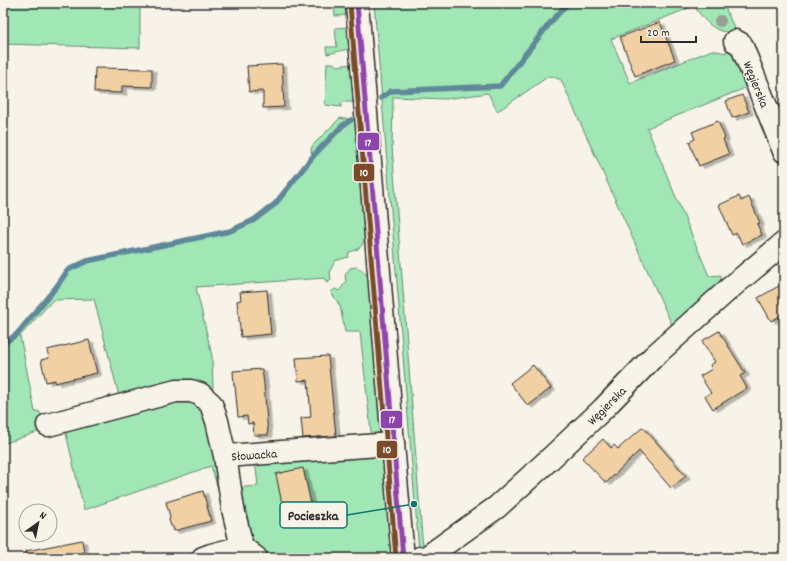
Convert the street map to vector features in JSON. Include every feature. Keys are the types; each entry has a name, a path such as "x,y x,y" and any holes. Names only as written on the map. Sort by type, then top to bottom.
{"street":[{"path":"357,3 403,558"},
{"name":"Węgierska","path":"736,42 741,44 784,151"},
{"name":"Węgierska","path":"420,558 427,557 497,507 603,409 653,357 729,289 784,243"},
{"path":"48,425 176,391 191,391 200,394 211,404 218,421 225,456"},
{"name":"Słowacka","path":"249,553 233,509 225,456 393,444"},
{"path":"203,558 211,555 249,553"}],"green space":[{"path":"3,3 140,3 140,48 3,44"},
{"path":"334,3 347,3 348,15 335,16"},
{"path":"374,3 723,3 736,32 722,31 711,26 694,6 611,39 630,83 712,50 726,53 730,42 750,86 647,128 709,276 721,275 721,282 672,325 561,80 549,76 497,111 488,93 445,99 393,97 392,147 424,551 419,551"},
{"path":"349,27 351,49 327,54 326,47 337,47 335,28"},
{"path":"327,63 333,63 337,66 352,64 355,102 343,102 341,103 341,107 325,105"},
{"path":"340,118 357,118 366,236 362,245 358,249 349,252 348,257 335,261 330,271 331,280 327,283 324,278 196,287 212,356 213,388 205,385 119,396 94,299 53,300 20,336 35,412 39,411 46,429 3,444 3,343 17,332 56,285 68,268 86,260 229,230 253,219 274,203 312,155 312,146"},
{"path":"356,267 361,269 367,275 369,280 384,440 372,441 360,332 345,332 340,306 331,292 335,289 339,291 346,282 345,275 350,268"},
{"path":"177,394 205,407 230,528 211,466 84,510 64,425"},
{"path":"383,452 393,558 263,558 244,531 233,488 258,486 255,460"}],"building":[{"path":"660,22 675,60 635,76 620,37"},
{"path":"282,64 284,107 263,108 263,91 249,92 247,66"},
{"path":"95,68 152,69 152,87 122,86 122,93 94,92"},
{"path":"742,95 749,112 732,118 726,101"},
{"path":"718,121 725,138 723,139 729,154 699,166 689,142 695,139 692,132"},
{"path":"739,196 741,201 749,197 760,223 757,224 762,235 742,244 737,233 732,235 719,205"},
{"path":"784,283 784,314 771,321 758,298"},
{"path":"267,290 271,334 241,337 237,301 241,300 240,292"},
{"path":"719,331 745,373 740,376 747,388 713,409 705,396 711,393 700,376 712,369 710,365 715,362 702,341"},
{"path":"89,340 97,373 55,383 55,380 46,382 41,360 49,358 47,350"},
{"path":"328,356 336,436 303,438 301,418 311,417 308,380 298,381 296,358"},
{"path":"533,365 551,388 528,406 510,383"},
{"path":"262,369 268,435 254,435 253,423 248,424 247,416 238,417 233,371"},
{"path":"643,427 686,476 671,488 639,451 606,483 582,458 603,439 611,448 614,445 618,449"},
{"path":"303,468 311,504 283,509 276,474"},
{"path":"203,491 211,521 174,531 169,520 170,517 166,502"},
{"path":"82,540 85,558 27,558 26,551"}],"waterway":[{"path":"381,98 391,91 500,86 550,23 568,3"},
{"path":"3,344 17,334 57,286 68,270 87,261 230,231 254,220 275,204 314,155 342,126 351,120"}],"transit line":[{"name":"17","path":"357,3 403,558"},
{"name":"10","path":"350,4 396,558"}],"place":[{"name":"Pocieszka","path":"414,504"}]}
